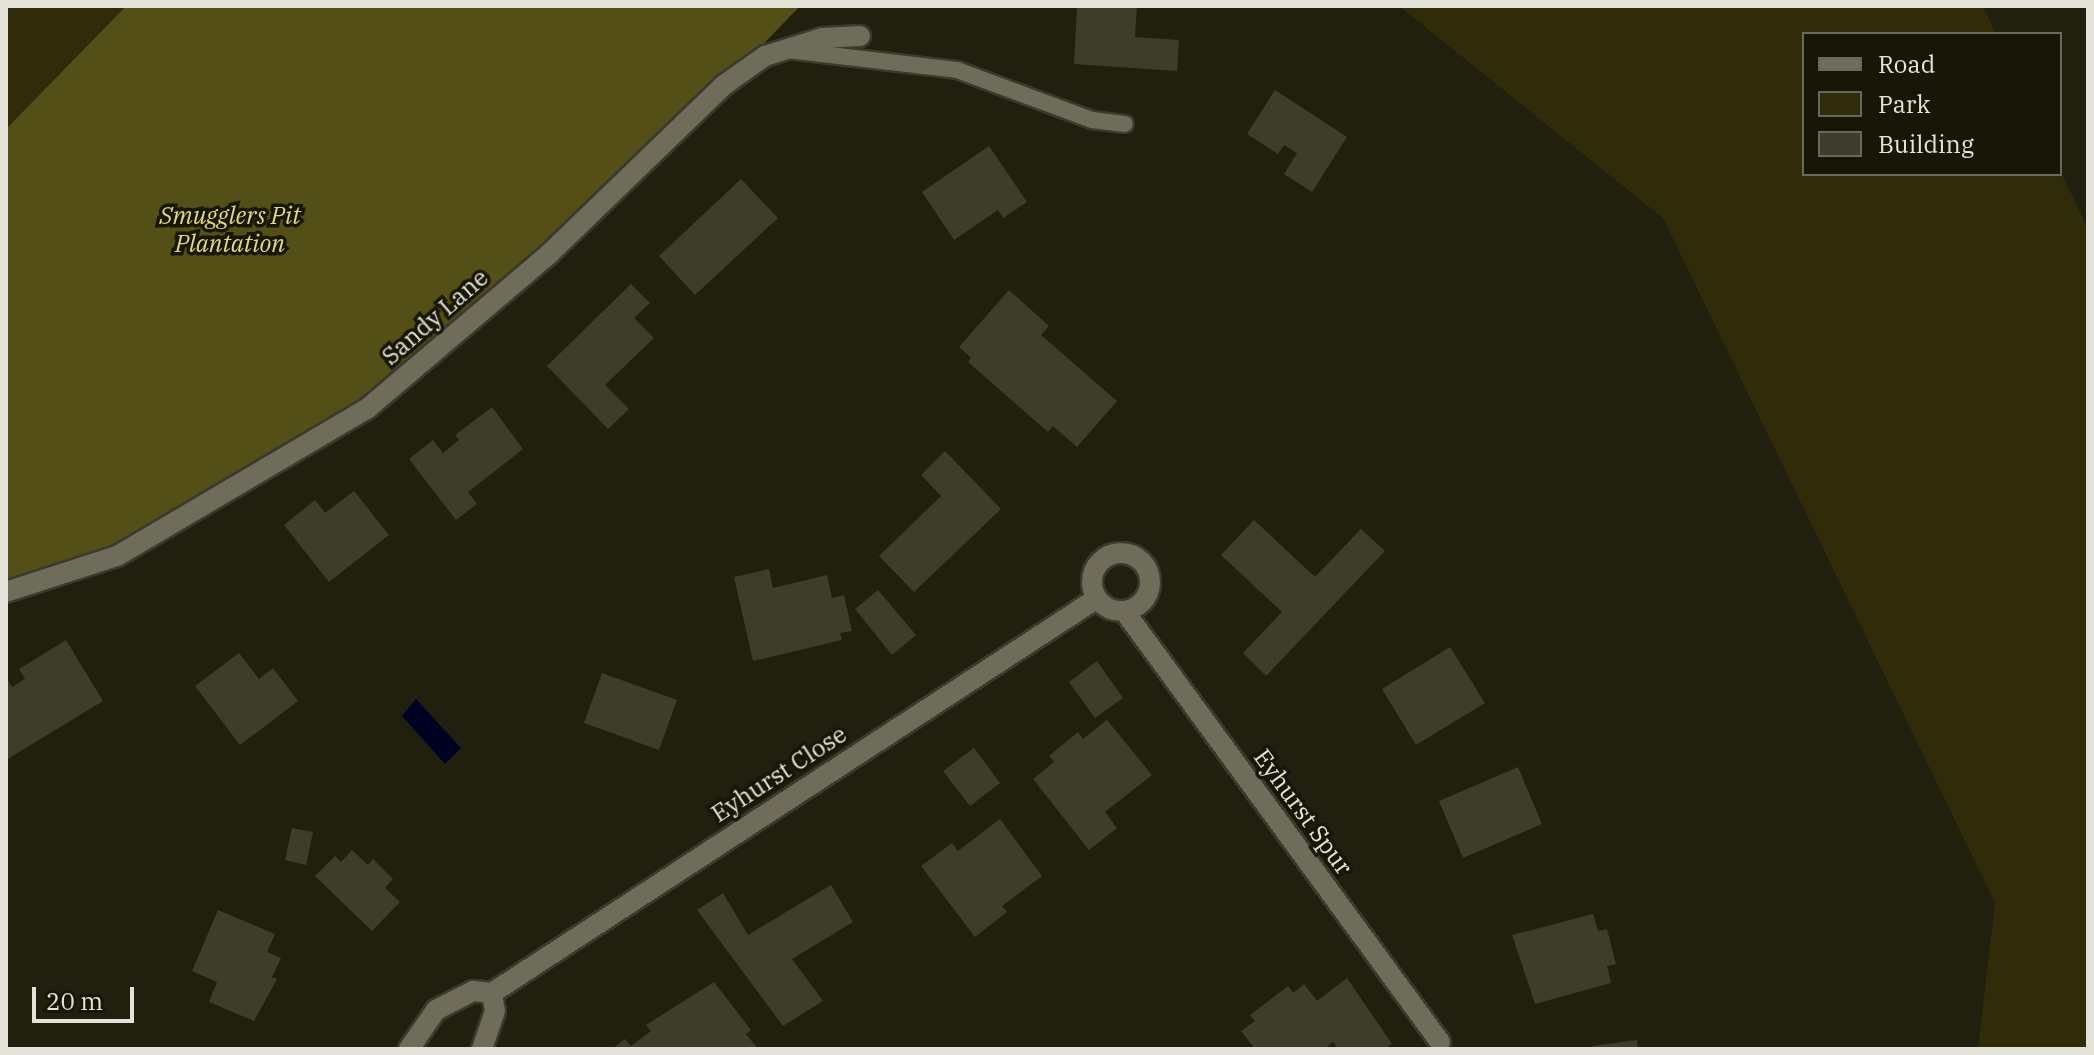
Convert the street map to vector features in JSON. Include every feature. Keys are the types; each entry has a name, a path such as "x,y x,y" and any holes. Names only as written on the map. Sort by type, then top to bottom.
{"street":[{"name":"Sandy Lane","path":"6,592 117,556 367,409 549,254 724,85 765,56 822,38 860,36"},
{"path":"1096,599 1091,576 1103,557 1124,551 1144,560 1152,581 1144,602 1125,612"},
{"name":"Eyhurst Spur","path":"1096,599 1108,609 1125,612 1442,1045"},
{"name":"Eyhurst Close","path":"409,1049 436,1010 453,998 473,991 492,993 1096,599"},
{"path":"482,1049 495,1011 492,993"}],"lane":[{"path":"785,50 957,70 1092,120 1125,124"}],"green space":[{"path":"6,6 126,6 6,129"},
{"name":"Smugglers Pit Plantation","path":"126,6 800,6 724,85 367,409 117,556 6,592 6,129"},
{"path":"1399,6 1983,6 1995,32 1802,32 1802,176 2062,174 2088,229 2088,1049 1978,1049 1995,903 1663,218"}],"water":[{"path":"416,699 461,748 445,764 402,716"}],"building":[{"path":"1077,6 1137,6 1135,37 1179,40 1177,71 1074,64"},
{"path":"1275,90 1347,137 1312,192 1284,174 1297,153 1284,145 1278,154 1247,134"},
{"path":"989,146 1027,202 1003,218 998,210 954,240 922,192"},
{"path":"741,179 778,218 695,295 659,256"},
{"path":"631,284 650,303 634,318 654,338 605,385 629,409 608,429 547,366"},
{"path":"1009,290 1049,326 1041,335 1117,401 1077,447 1053,426 1048,432 968,362 971,358 959,347"},
{"path":"492,407 523,449 468,492 477,504 456,520 409,459 433,440 443,453 459,440 455,435"},
{"path":"945,451 1001,509 914,592 879,556 941,496 921,475"},
{"path":"354,491 389,535 329,582 284,525 315,500 325,513"},
{"path":"1254,520 1315,577 1361,529 1385,551 1266,676 1243,653 1282,612 1221,555"},
{"path":"769,569 773,588 827,575 832,598 844,595 852,631 840,633 842,640 753,661 734,577"},
{"path":"878,590 916,635 892,655 855,609"},
{"path":"66,640 103,701 6,760 6,677 12,687 25,679 19,669"},
{"path":"1450,647 1485,703 1416,745 1382,689"},
{"path":"239,653 259,679 273,668 298,701 240,745 195,686"},
{"path":"1097,661 1123,698 1095,718 1069,682"},
{"path":"602,673 677,700 659,750 584,723"},
{"path":"1107,720 1152,775 1105,812 1117,828 1089,850 1033,779 1054,762 1049,756 1078,732 1083,739"},
{"path":"974,748 1000,783 970,806 943,771"},
{"path":"1518,767 1542,824 1463,858 1439,801"},
{"path":"1000,819 1042,876 1002,906 1007,912 975,937 921,866 952,843 958,851"},
{"path":"292,828 313,832 306,865 285,860"},
{"path":"352,850 368,865 373,859 393,879 385,888 400,902 372,931 315,876 335,856 341,862"},
{"path":"831,885 853,922 792,959 823,1001 783,1026 697,910 723,893 748,935"},
{"path":"218,910 275,934 267,952 281,958 272,977 277,979 254,1021 209,1002 217,982 192,971"},
{"path":"1593,914 1598,931 1607,929 1616,964 1607,966 1611,983 1535,1004 1512,935"},
{"path":"1347,978 1392,1044 1384,1049 1338,1049 1333,1042 1324,1049 1255,1049 1241,1031 1255,1021 1250,1015 1288,986 1293,993 1304,984 1317,1001"},
{"path":"714,982 751,1030 746,1034 758,1049 612,1049 625,1039 631,1046 651,1031 646,1025"},
{"path":"1637,1040 1638,1049 1592,1049 1592,1046"}]}
